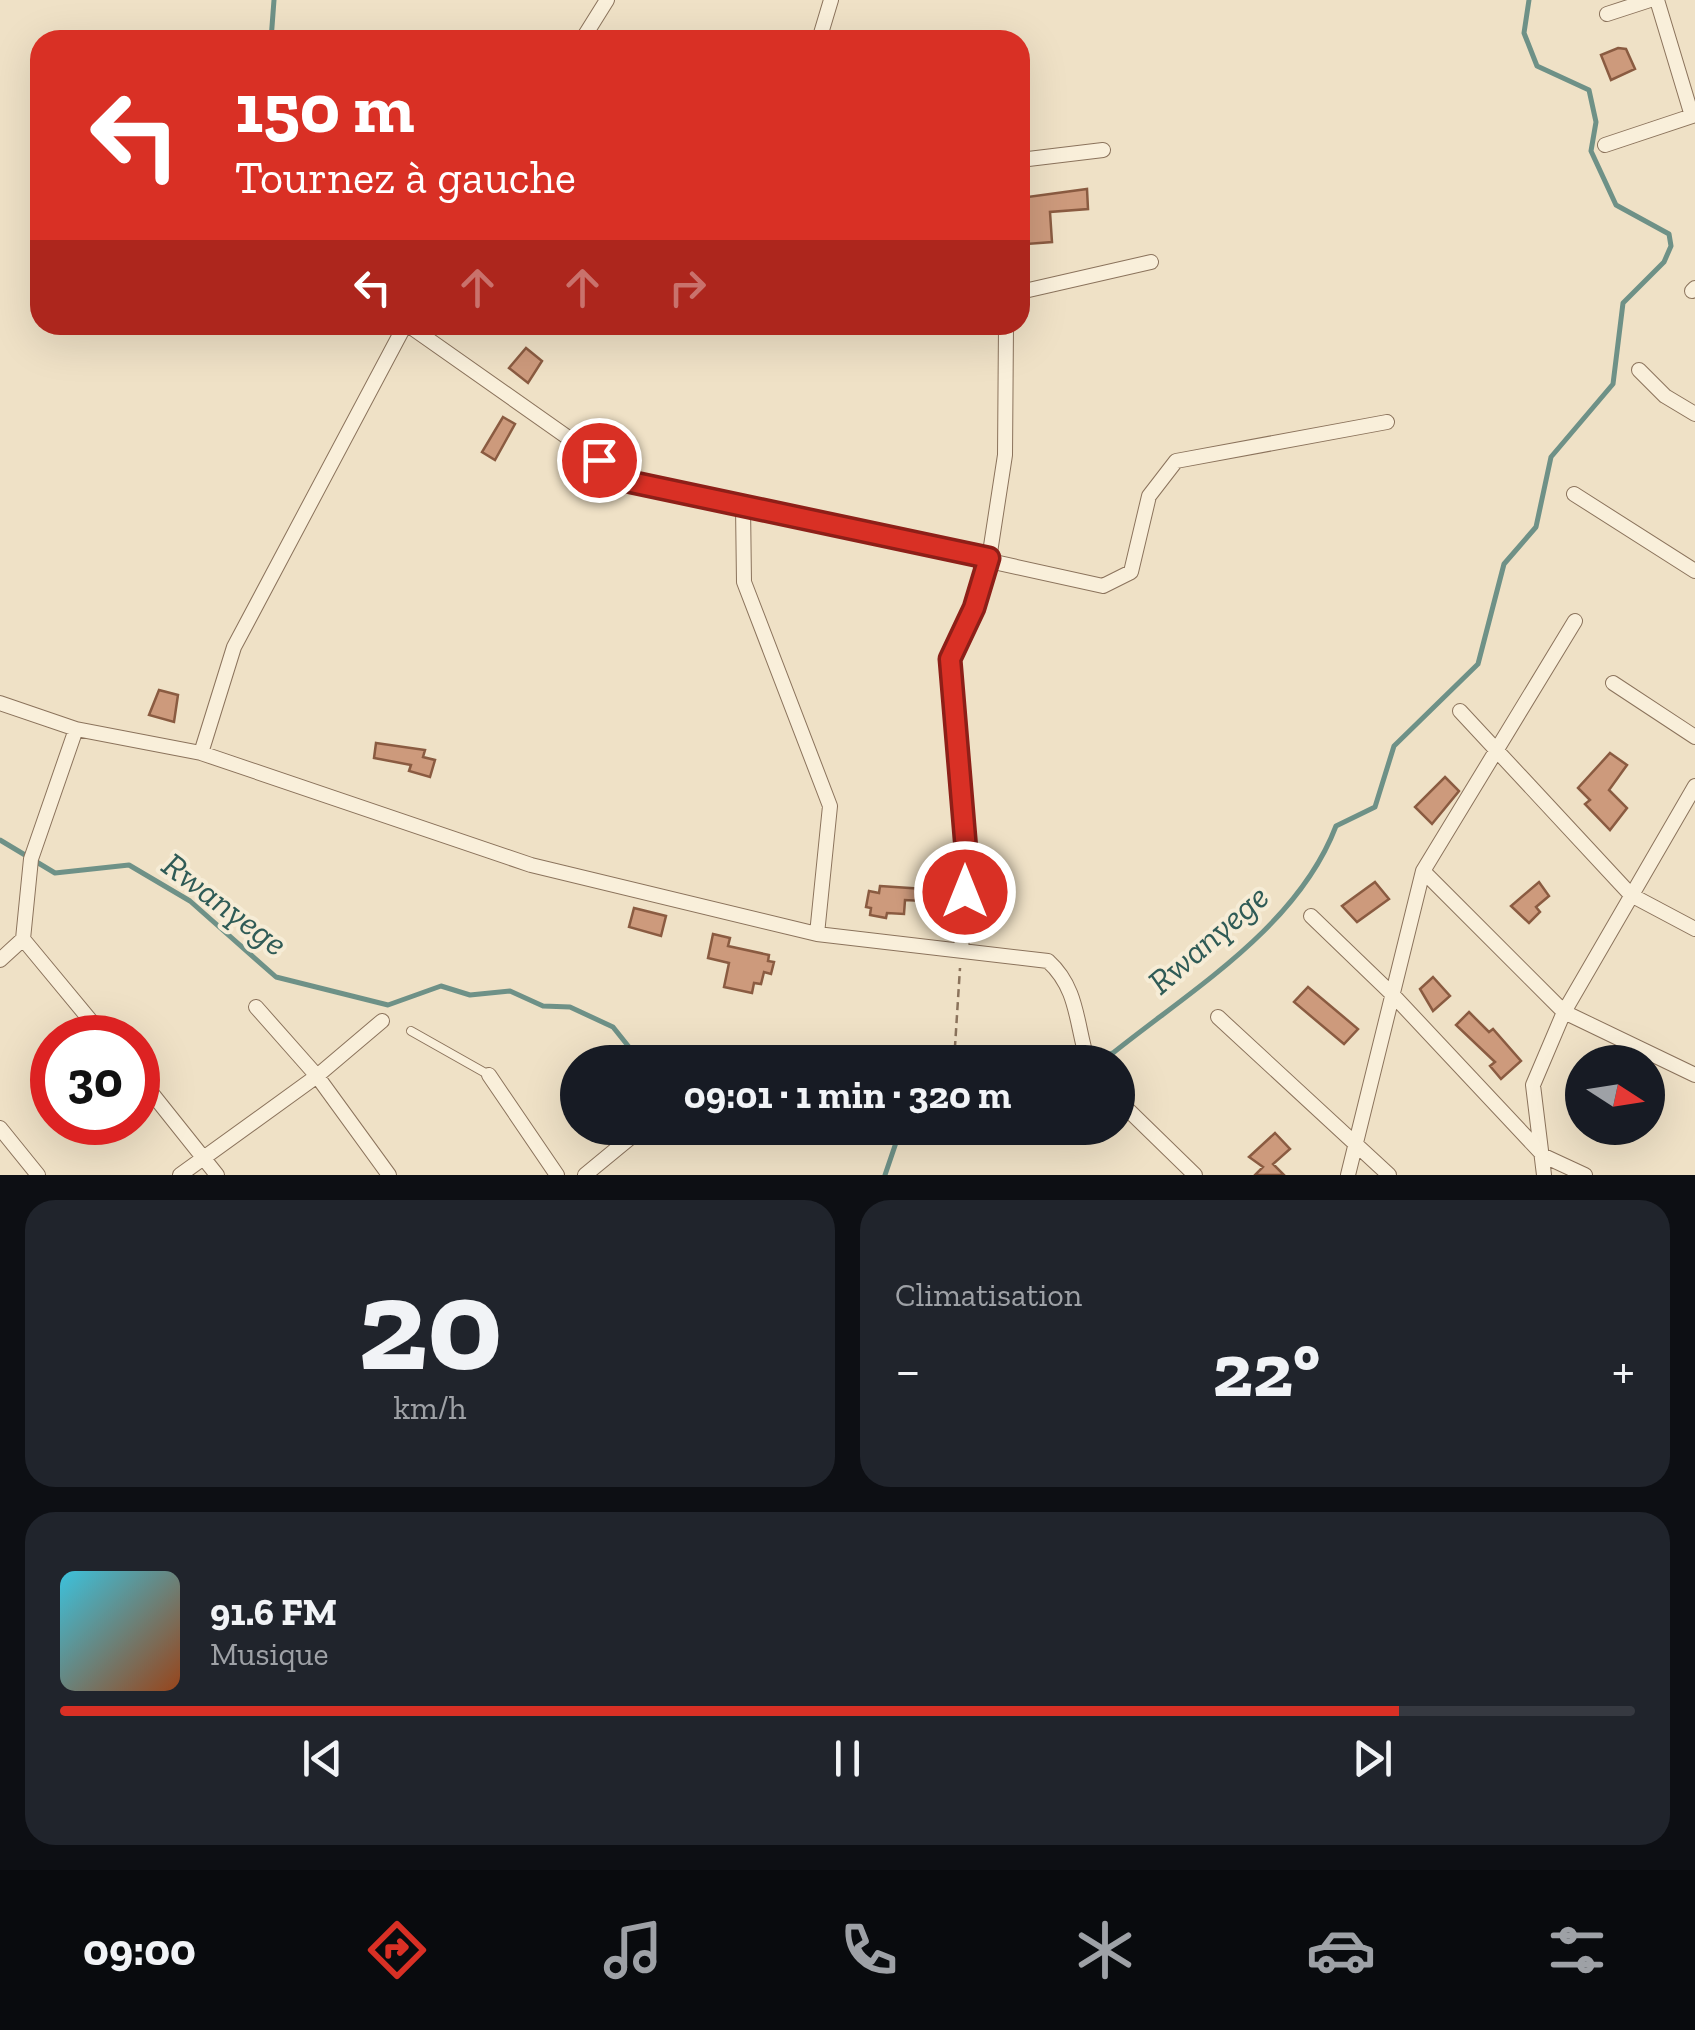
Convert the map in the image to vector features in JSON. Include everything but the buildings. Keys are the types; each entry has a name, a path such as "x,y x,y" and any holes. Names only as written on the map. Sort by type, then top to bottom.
{"street":[{"path":"588,30 607,0"},
{"path":"822,30 831,0"},
{"path":"1605,146 1694,117 1653,0 1607,14"},
{"path":"1030,159 1103,150"},
{"path":"1030,290 1151,262"},
{"path":"201,752 234,646 402,335"},
{"path":"421,335 631,482 1103,586 1131,572 1149,496 1176,461 1386,422"},
{"path":"961,951 967,862 950,659 974,608 989,558 1004,455 1006,335"},
{"path":"1640,370 1665,396 1695,414"},
{"path":"1574,494 1695,572"},
{"path":"743,506 744,582 830,806 817,934"},
{"path":"1348,1175 1424,872 1575,620"},
{"path":"1612,683 1695,738"},
{"path":"0,703 76,729 201,752 531,865 817,934 1048,961 1062,974 1076,1007 1084,1045"},
{"path":"1460,710 1632,895 1695,929"},
{"path":"0,960 23,939 31,859 76,729"},
{"path":"1544,1175 1534,1085 1564,1012 1695,786"},
{"path":"1424,872 1564,1012 1695,1075"},
{"path":"1311,916 1393,994 1544,1156 1586,1175"},
{"path":"23,939 86,1015"},
{"path":"256,1008 317,1076 389,1175"},
{"path":"1218,1016 1389,1175"},
{"path":"180,1175 317,1076 382,1021"},
{"path":"489,1074 557,1175"},
{"path":"160,1102 217,1175"},
{"path":"1135,1117 1195,1175"},
{"path":"0,1128 38,1175"},
{"path":"585,1175 621,1145"}],"lane":[{"path":"411,1032 489,1074"}],"path":[{"path":"955,1045 961,951"}],"waterway":[{"path":"272,30 274,0"},
{"name":"Rwanyege","path":"1123,1045 1241,953 1270,925 1297,895 1336,826 1375,807 1394,746 1478,664 1504,564 1536,527 1551,457 1613,384 1623,303 1664,262 1671,246 1669,234 1616,205 1591,151 1596,122 1589,90 1537,66 1524,33 1529,0"},
{"name":"Rwanyege","path":"0,840 55,873 129,865 190,901 276,977 388,1005 441,986 470,995 510,991 543,1006 570,1007 613,1027 627,1045"},
{"path":"885,1175 895,1145"}],"route":[{"path":"599,460 631,482 989,558 974,608 950,659 967,862 965,892"}]}
